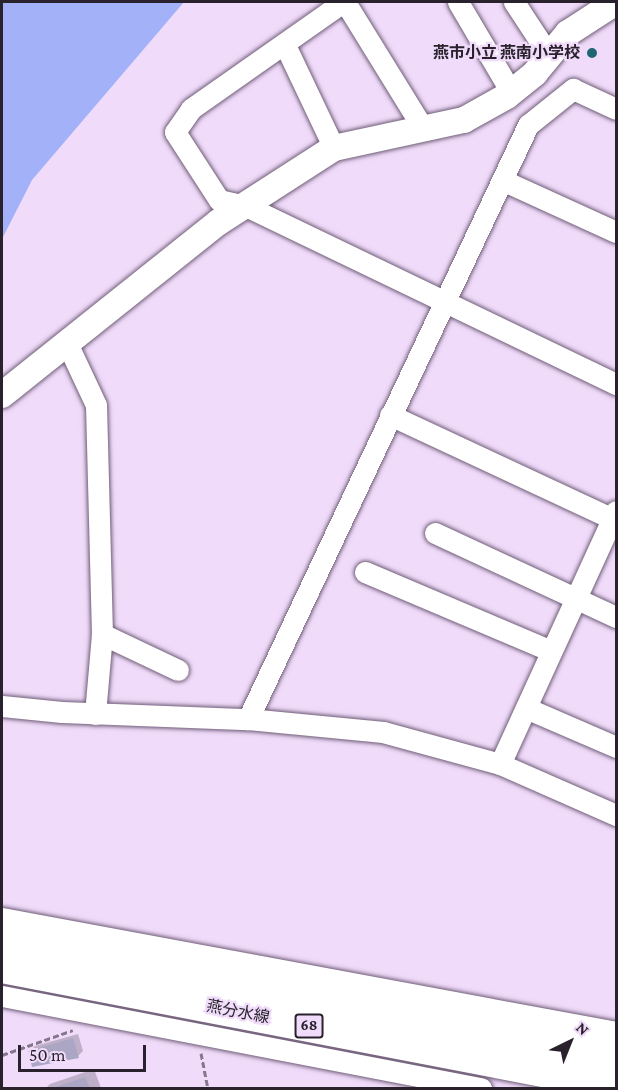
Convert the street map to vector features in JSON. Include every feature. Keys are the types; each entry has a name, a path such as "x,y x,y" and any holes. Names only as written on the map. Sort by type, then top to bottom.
{"main road":[{"name":"燕分水線","path":"2,942 616,1056"},
{"name":"燕分水線","path":"2,967 616,1085"}],"street":[{"path":"424,130 344,2 191,109 175,132 219,200 246,206 442,303 616,384"},
{"path":"458,2 511,92"},
{"path":"514,2 549,56"},
{"path":"2,395 66,341 246,206 334,148 464,120 511,92 585,18 616,2"},
{"path":"285,45 334,148"},
{"path":"249,718 442,303 528,125 573,89 616,109"},
{"path":"502,180 616,232"},
{"path":"66,341 96,405 102,634 95,714"},
{"path":"390,415 615,515 500,764"},
{"path":"435,533 616,617"},
{"path":"365,572 551,651"},
{"path":"102,634 178,670"},
{"path":"2,706 95,714 249,718 383,732 500,764 616,815"},
{"path":"526,708 616,747"},
{"path":"2,918 616,1032"},
{"path":"2,996 197,1034 406,1082 481,1089"}],"path":[{"path":"2,1054 88,1025 91,1013"},
{"path":"197,1034 208,1089"}],"water":[{"path":"2,2 184,2 32,180 2,239"}],"building":[{"path":"73,1038 79,1058 32,1067 28,1051"},
{"path":"85,1077 90,1088 53,1088"}],"place":[{"name":"燕市小立 燕南小学校","path":"592,53"}]}
